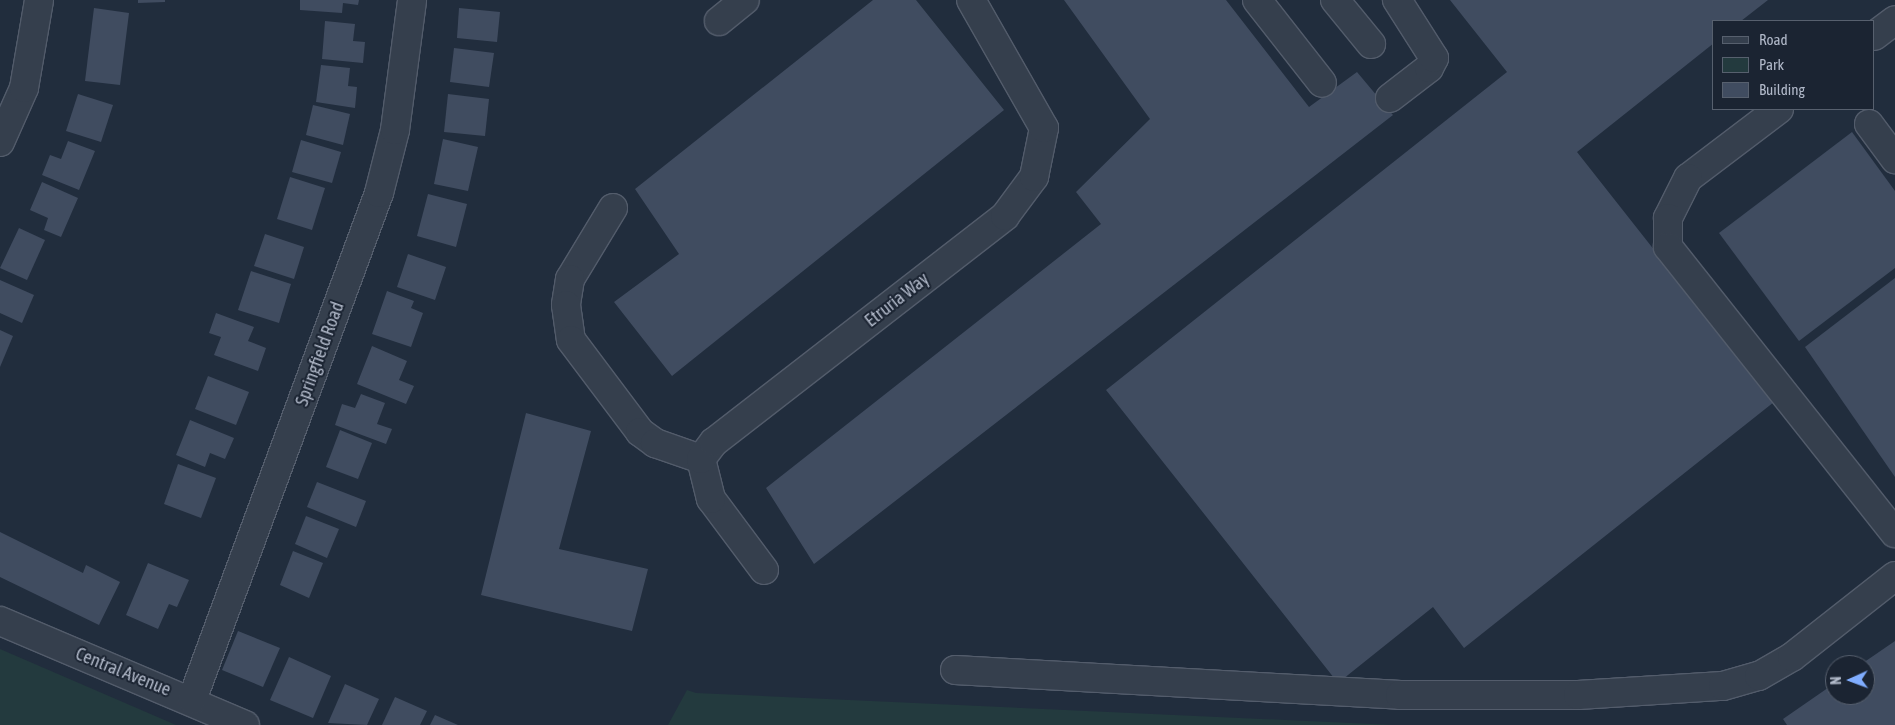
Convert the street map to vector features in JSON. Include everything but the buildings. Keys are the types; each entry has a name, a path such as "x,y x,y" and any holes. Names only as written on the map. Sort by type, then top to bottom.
{"street":[{"path":"0,142 24,88 39,0"},
{"name":"Springfield Road","path":"192,700 380,193 395,130 412,0"},
{"path":"719,21 745,0"},
{"name":"Etruria Way","path":"701,459 714,442 1005,216 1034,177 1044,128 971,0"},
{"path":"1257,0 1322,83"},
{"path":"1335,0 1370,44"},
{"path":"1390,98 1429,68 1434,58 1397,0"},
{"path":"1875,35 1895,20"},
{"path":"1778,110 1688,178 1668,218 1668,247 1895,533"},
{"path":"1869,124 1895,159"},
{"path":"614,208 570,280 566,305 571,340 640,432 655,443 701,459 711,499 764,570"},
{"path":"956,670 1391,695 1578,695 1723,686 1759,676 1792,657 1891,579"},
{"name":"Central Avenue","path":"0,622 192,700 245,725"}],"green space":[{"path":"0,649 176,725 0,725"},
{"path":"687,690 696,693 1394,725 668,725"}]}
